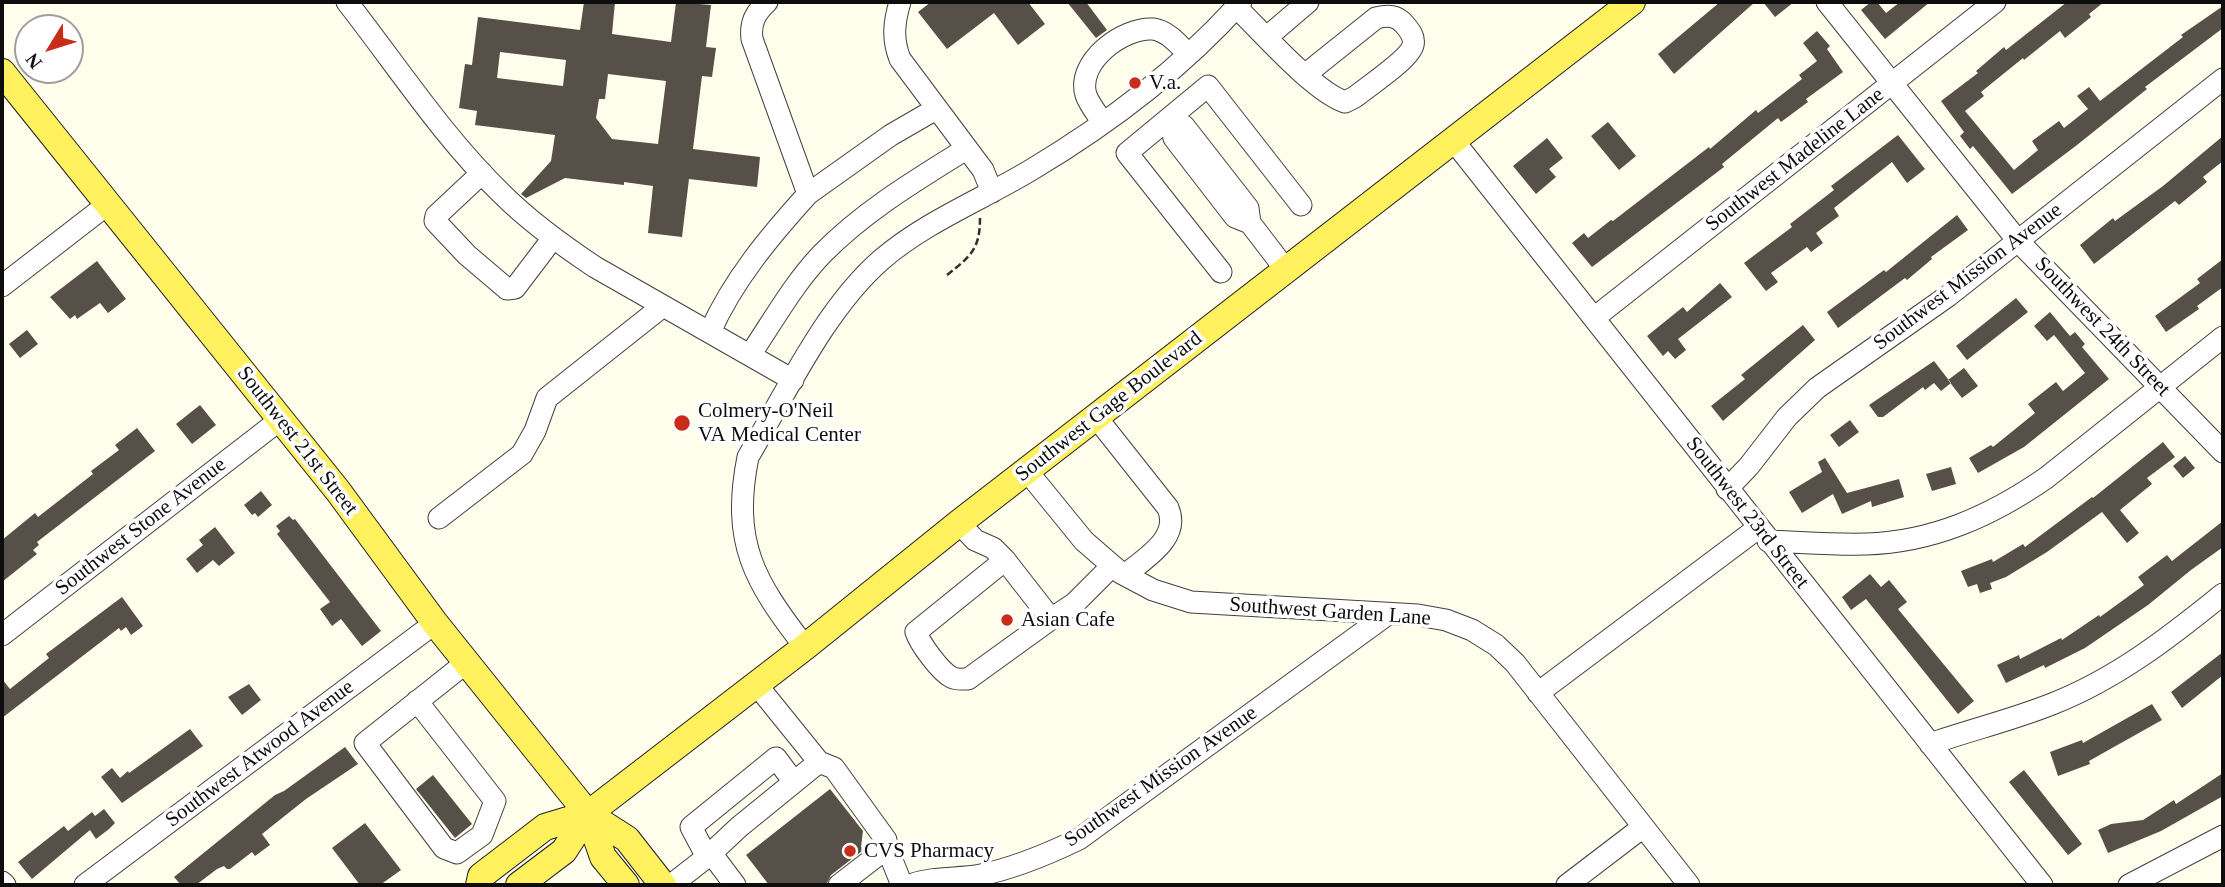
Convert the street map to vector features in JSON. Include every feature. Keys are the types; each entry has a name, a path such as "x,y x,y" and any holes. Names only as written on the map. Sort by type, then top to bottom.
{"main road":[{"name":"Southwest Gage Boulevard","path":"519,885 564,851 588,814 1632,2"},
{"name":"Southwest 21st Street","path":"2,72 338,491 435,622 588,814 626,839 663,885"},
{"name":"Southwest Gage Boulevard","path":"479,885 481,876 545,827 588,814"},
{"name":"Southwest 21st Street","path":"588,814 603,857 626,885"}],"street":[{"path":"347,2 465,155 522,212 553,238 595,267 793,380"},
{"path":"767,2 755,16 751,29 752,39 808,194"},
{"path":"900,2 893,29 895,48 936,109 983,170 984,196"},
{"path":"1267,37 1308,2"},
{"name":"Southwest 24th Street","path":"1826,2 2018,241 2223,453"},
{"name":"Southwest Madeline Lane","path":"1594,318 1995,2"},
{"path":"805,647 778,612 758,579 746,546 741,512 743,484 748,457 835,312 858,283 880,261 922,230 1070,146 1103,123 1145,92 1239,4 1267,37 1306,74 1335,99 1345,102 1407,55 1413,46 1412,34 1401,19 1387,15 1376,18 1306,74"},
{"path":"1103,123 1085,94 1087,74 1096,57 1111,43 1139,30 1154,29 1170,36 1188,54"},
{"name":"Southwest Mission Avenue","path":"1727,489 1749,466 1787,417 1817,388 1948,296 2223,79"},
{"path":"1221,272 1127,153 1169,122 1208,86 1301,205"},
{"path":"1145,92 1169,122 1184,126 1248,208 1250,223 1286,270"},
{"path":"710,332 751,261 808,194 891,135 936,109"},
{"name":"Southwest 23rd Street","path":"1453,140 2042,885"},
{"path":"750,355 801,280 830,246 873,209 966,149"},
{"path":"482,173 436,216 435,222 467,254 507,289 515,288 553,238"},
{"path":"2,286 108,204"},
{"path":"439,517 522,454 535,431 547,398 663,306"},
{"path":"1538,693 1763,535 1866,544 1925,536 1967,523 2016,499 2223,337"},
{"path":"1005,561 916,632 919,641 948,676 957,680 968,679 1165,538 1172,523 1168,508 1096,417"},
{"name":"Southwest Stone Avenue","path":"2,635 281,419"},
{"name":"Southwest Garden Lane","path":"1027,471 1084,541 1119,571 1153,590 1191,602 1446,620 1472,630 1496,645 1515,663 1689,885"},
{"path":"959,523 975,540 993,548 1051,619"},
{"path":"1930,744 2008,721 2054,704 2093,685 2126,667 2169,637 2223,594"},
{"name":"Southwest Mission Avenue","path":"910,885 990,873 1045,856 1079,839 1388,614"},
{"name":"Southwest Atwood Avenue","path":"85,885 435,622"},
{"path":"417,701 495,801 482,835 457,853 444,848 365,743 417,701 467,662"},
{"path":"756,684 827,765 886,840 902,885"},
{"path":"707,857 691,827 776,758 794,782"},
{"path":"671,885 794,782 827,765"},
{"path":"1567,885 1643,827"},
{"path":"482,835 502,860"},
{"path":"2129,885 2223,836"},
{"path":"839,885 887,848"},
{"path":"707,857 714,857 735,885"}],"path":[{"path":"947,275 969,258 980,239 980,214 984,196"}],"building":[{"path":"584,2 615,2 612,34 671,42 676,2 711,5 706,47 716,48 712,77 702,76 693,149 760,157 757,187 689,179 682,237 648,233 653,186 565,178 526,198 521,194 551,161 555,135 475,125 477,111 459,108 465,64 472,65 478,17 580,30","holes":["500,52 566,60 563,86 497,78","608,74 666,81 658,144 612,139 596,118 599,99 605,99"]},
{"path":"931,2 1028,2 1045,24 1018,45 994,13 947,49 918,12"},
{"path":"1067,2 1086,2 1107,30 1096,38"},
{"path":"1720,2 1755,2 1674,74 1658,54"},
{"path":"1763,2 1794,2 1775,17"},
{"path":"1871,2 1877,2 1886,13 1900,2 1930,2 1885,39 1861,10"},
{"path":"2067,2 2104,2 2089,14 2091,17 2065,38 2060,31 2024,60 2023,58 1981,92 1984,96 1965,111 2014,170 2038,150 2032,141 2059,121 2064,128 2088,109 2077,96 2089,87 2100,101 2183,37 2181,35 2223,6 2223,28 2012,194 1973,146 1970,149 1960,136 1964,132 1941,101 1978,73 1976,71 2004,47 2006,50"},
{"path":"1817,31 1830,46 1827,49 1843,72 1806,99 1808,102 1781,122 1778,118 1722,164 1724,167 1592,267 1572,243 1584,233 1588,238 1613,221 1709,147 1710,149 1756,110 1758,113 1802,79 1799,75 1817,61 1803,43"},
{"path":"1608,122 1636,156 1619,170 1591,136"},
{"path":"1898,135 1925,169 1907,183 1892,162 1834,208 1839,216 1816,233 1823,243 1811,252 1807,247 1771,273 1778,282 1766,291 1744,263 1792,227 1790,224 1834,190 1831,186"},
{"path":"2223,136 2223,161 2203,177 2207,182 2179,205 2175,201 2094,264 2080,245 2113,218 2115,221 2163,186"},
{"path":"1547,138 1563,158 1549,169 1556,177 1536,194 1513,166"},
{"path":"1957,215 1968,230 1931,257 1932,259 1907,280 1905,278 1838,328 1827,312 1884,270 1886,272"},
{"path":"2223,259 2223,287 2197,306 2199,309 2166,332 2155,316 2200,283 2197,279"},
{"path":"97,261 126,299 108,313 100,303 77,319 75,315 70,319 50,297"},
{"path":"1720,283 1732,297 1678,339 1686,350 1675,359 1668,351 1663,356 1647,336 1683,307 1687,312"},
{"path":"2016,298 2028,312 1967,360 1956,346"},
{"path":"2050,312 2070,336 2075,332 2085,344 2082,347 2109,379 2024,447 1978,473 1969,458 1991,445 1993,447 2035,413 2028,404 2056,382 2063,391 2085,373 2054,335 2047,341 2034,326"},
{"path":"1803,325 1815,340 1723,421 1711,406 1745,379 1741,375"},
{"path":"27,330 38,344 20,358 9,344"},
{"path":"1934,361 1951,383 1941,391 1934,383 1925,390 1923,387 1883,417 1878,417 1869,405"},
{"path":"1964,368 1978,386 1962,398 1948,380"},
{"path":"200,405 216,425 192,444 176,424"},
{"path":"1850,420 1859,432 1839,447 1830,435"},
{"path":"137,428 155,451 37,542 39,545 33,550 37,554 2,582 2,540 35,513 38,517 93,474 91,471 119,450 115,445"},
{"path":"2163,442 2175,457 2147,478 2152,484 2120,510 2139,533 2127,543 2102,512 2047,552 2006,577 1990,583 1992,589 1980,593 1977,584 1968,587 1961,571 1992,559 1993,562 2023,544 2025,547 2093,498"},
{"path":"2185,456 2195,468 2183,478 2173,466"},
{"path":"1825,458 1847,493 1899,479 1904,497 1872,507 1871,501 1842,514 1833,494 1802,513 1789,492 1822,472 1818,462"},
{"path":"1951,467 1956,484 1932,491 1926,474"},
{"path":"261,491 272,505 258,517 255,513 252,515 244,505"},
{"path":"289,516 295,519 381,631 362,646 341,619 332,626 320,609 330,602 277,534 280,531 276,526"},
{"path":"2223,521 2223,547 2148,605 2085,648 2006,683 1997,665 2019,655 2020,659 2061,638 2062,640 2099,615 2100,617 2144,585 2138,577 2167,555 2172,561"},
{"path":"215,527 235,553 219,566 213,560 197,573 186,559 203,545 199,540"},
{"path":"1870,574 1881,587 1889,580 1907,602 1898,609 1974,701 1958,714 1866,599 1851,610 1842,597"},
{"path":"122,597 143,626 131,635 126,627 121,631 119,628 2,718 2,679 10,689 49,658 46,654"},
{"path":"2223,652 2223,675 2182,708 2171,692"},
{"path":"249,684 261,700 242,715 228,697"},
{"path":"2152,704 2162,720 2089,761 2090,764 2058,776 2050,752 2082,740 2083,743"},
{"path":"190,729 203,746 122,803 101,777 112,768 120,778"},
{"path":"345,747 358,764 306,799 262,834 270,845 255,856 252,852 230,869 224,866 217,869 196,885 181,885 174,877 275,795"},
{"path":"2024,770 2082,844 2068,855 2009,782"},
{"path":"2223,773 2223,796 2161,831 2108,853 2098,830 2111,824 2143,820 2174,800 2176,804"},
{"path":"433,775 472,824 455,838 416,789"},
{"name":"CVS Pharmacy","path":"830,789 863,831 861,847 866,848 831,875 826,885 769,885 746,855"},
{"path":"104,809 115,823 109,829 96,839 90,830 32,879 18,862 64,826 68,831 92,812 95,816"},
{"path":"365,823 401,870 380,885 360,885 332,848"}],"place":[{"name":"V.a.","path":"1135,83"},
{"name":"Colmery-O'Neil VA Medical Center","path":"682,423"},
{"name":"Asian Cafe","path":"1007,620"},
{"name":"CVS Pharmacy","path":"850,851"}]}
